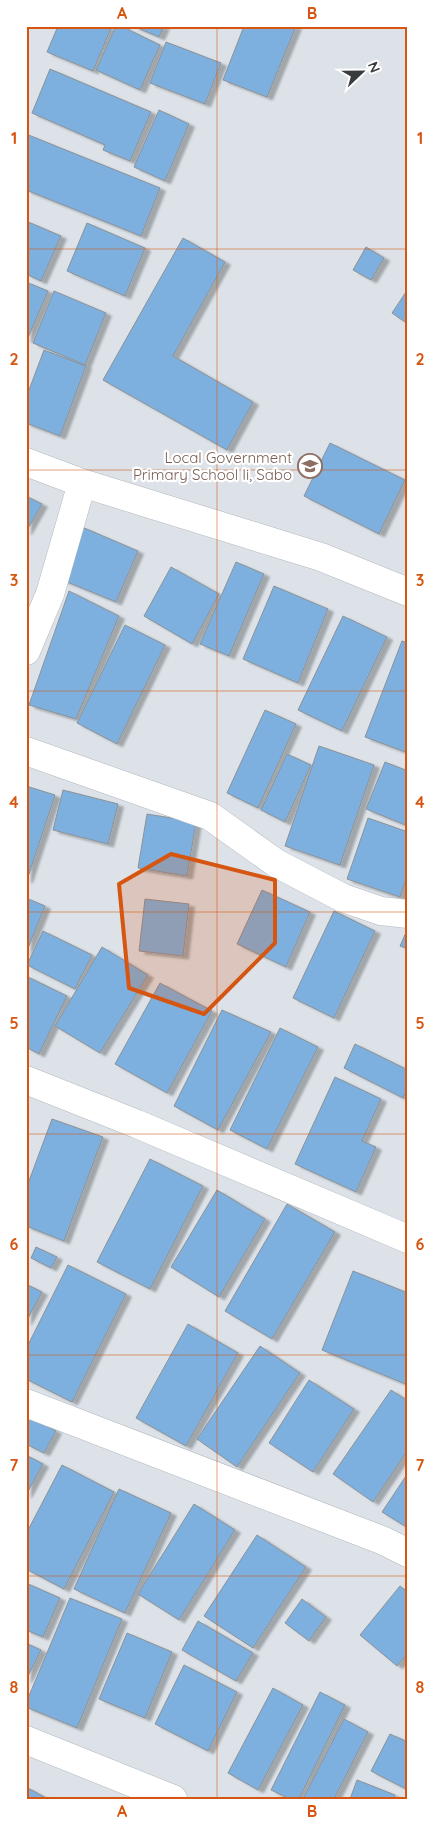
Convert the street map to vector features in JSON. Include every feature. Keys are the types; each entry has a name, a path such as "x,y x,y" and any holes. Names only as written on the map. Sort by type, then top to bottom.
{"street":[{"path":"26,462 82,483 321,557 408,592"},
{"path":"26,651 50,594 82,483"},
{"path":"26,751 210,816 276,863 343,898 381,911 408,914"},
{"path":"26,1080 137,1124 408,1239"},
{"path":"26,1403 384,1541 408,1553"},
{"path":"26,1740 173,1799"}],"highlighted area":[{"path":"171,854 275,880 275,943 204,1014 129,988 119,884"}],"building":[{"path":"58,26 107,26 111,28 93,71 47,52"},
{"path":"116,26 121,26 160,45 140,90 96,70"},
{"path":"133,26 164,26 159,37"},
{"path":"244,26 296,26 267,97 223,80"},
{"path":"166,42 221,63 205,104 150,83"},
{"path":"50,69 151,112 130,161 103,150 105,145 32,113"},
{"path":"159,110 189,124 165,181 134,167"},
{"path":"26,134 160,188 141,236 26,190"},
{"path":"26,221 61,236 41,281 26,274"},
{"path":"87,223 145,248 125,296 67,271"},
{"path":"183,238 225,262 173,356 253,402 227,450 103,380"},
{"path":"366,247 384,258 371,280 353,270"},
{"path":"26,282 48,291 27,340 26,339"},
{"path":"408,289 408,324 392,313"},
{"path":"54,291 106,313 85,365 33,343"},
{"path":"44,350 86,366 60,436 26,423 26,398"},
{"path":"330,443 405,480 379,534 304,496"},
{"path":"26,496 42,504 26,532"},
{"path":"82,527 138,551 116,602 60,579"},
{"path":"236,562 264,574 229,656 200,644"},
{"path":"171,567 219,594 192,644 144,616"},
{"path":"274,586 328,609 298,683 243,659"},
{"path":"69,591 119,616 76,719 29,705"},
{"path":"343,616 387,637 342,731 298,710"},
{"path":"125,625 165,645 117,744 77,723"},
{"path":"402,641 408,643 408,753 365,737"},
{"path":"265,710 296,724 258,808 227,793"},
{"path":"319,746 374,765 340,865 285,846"},
{"path":"287,754 311,765 285,822 261,810"},
{"path":"385,762 408,771 408,826 366,809"},
{"path":"26,786 55,795 27,880 26,880"},
{"path":"63,790 118,804 108,844 53,830"},
{"path":"147,814 196,822 187,876 138,868"},
{"path":"368,818 408,832 408,873 400,897 347,879"},
{"path":"262,890 310,912 286,967 237,944"},
{"path":"26,898 45,906 26,953"},
{"path":"145,899 189,904 183,956 139,951"},
{"path":"334,911 375,931 334,1018 293,998"},
{"path":"408,928 408,949 400,946"},
{"path":"43,931 92,955 75,989 27,965"},
{"path":"102,947 148,975 100,1053 55,1026"},
{"path":"26,976 67,996 39,1054 26,1047"},
{"path":"160,983 212,1011 167,1093 115,1064"},
{"path":"222,1010 271,1032 218,1130 174,1106"},
{"path":"280,1028 318,1047 267,1149 230,1130"},
{"path":"355,1044 408,1070 408,1088 403,1098 344,1068"},
{"path":"335,1077 381,1099 362,1141 376,1147 356,1192 295,1164"},
{"path":"52,1119 103,1137 64,1241 26,1226 26,1189"},
{"path":"150,1159 203,1186 150,1289 97,1262"},
{"path":"217,1190 265,1219 219,1297 171,1267"},
{"path":"287,1204 335,1232 272,1339 225,1311"},
{"path":"36,1247 57,1257 51,1268 31,1258"},
{"path":"68,1265 126,1294 72,1402 26,1379 26,1349"},
{"path":"353,1271 408,1293 408,1385 322,1350"},
{"path":"26,1284 42,1292 26,1322"},
{"path":"188,1324 238,1353 186,1446 136,1418"},
{"path":"260,1346 300,1373 237,1467 197,1439"},
{"path":"309,1380 354,1409 313,1472 269,1443"},
{"path":"391,1390 408,1401 408,1450 373,1502 333,1474"},
{"path":"26,1414 56,1431 44,1453 26,1444"},
{"path":"26,1455 43,1464 26,1495"},
{"path":"62,1465 114,1492 64,1589 26,1569 26,1534"},
{"path":"408,1473 408,1528 382,1512"},
{"path":"119,1489 171,1513 125,1613 74,1589"},
{"path":"194,1504 235,1530 179,1620 138,1594"},
{"path":"257,1535 306,1567 253,1648 204,1616"},
{"path":"26,1583 60,1598 43,1637 26,1630"},
{"path":"400,1586 408,1592 408,1653 397,1666 360,1635"},
{"path":"70,1598 122,1619 77,1728 26,1707"},
{"path":"302,1599 326,1617 309,1641 285,1623"},
{"path":"198,1621 253,1653 236,1681 182,1650"},
{"path":"127,1633 172,1652 145,1718 99,1699"},
{"path":"26,1643 41,1650 26,1680"},
{"path":"184,1665 237,1692 208,1751 155,1724"},
{"path":"273,1688 303,1705 258,1790 228,1773"},
{"path":"320,1692 345,1705 299,1799 290,1799 271,1790"},
{"path":"344,1719 368,1732 334,1799 303,1799"},
{"path":"390,1734 408,1742 408,1786 406,1789 371,1771"},
{"path":"357,1780 395,1795 394,1799 350,1799"},
{"path":"26,1787 48,1799 26,1799"}],"place":[{"name":"Local Government Primary School Ii, Sabo","path":"310,466"}]}
